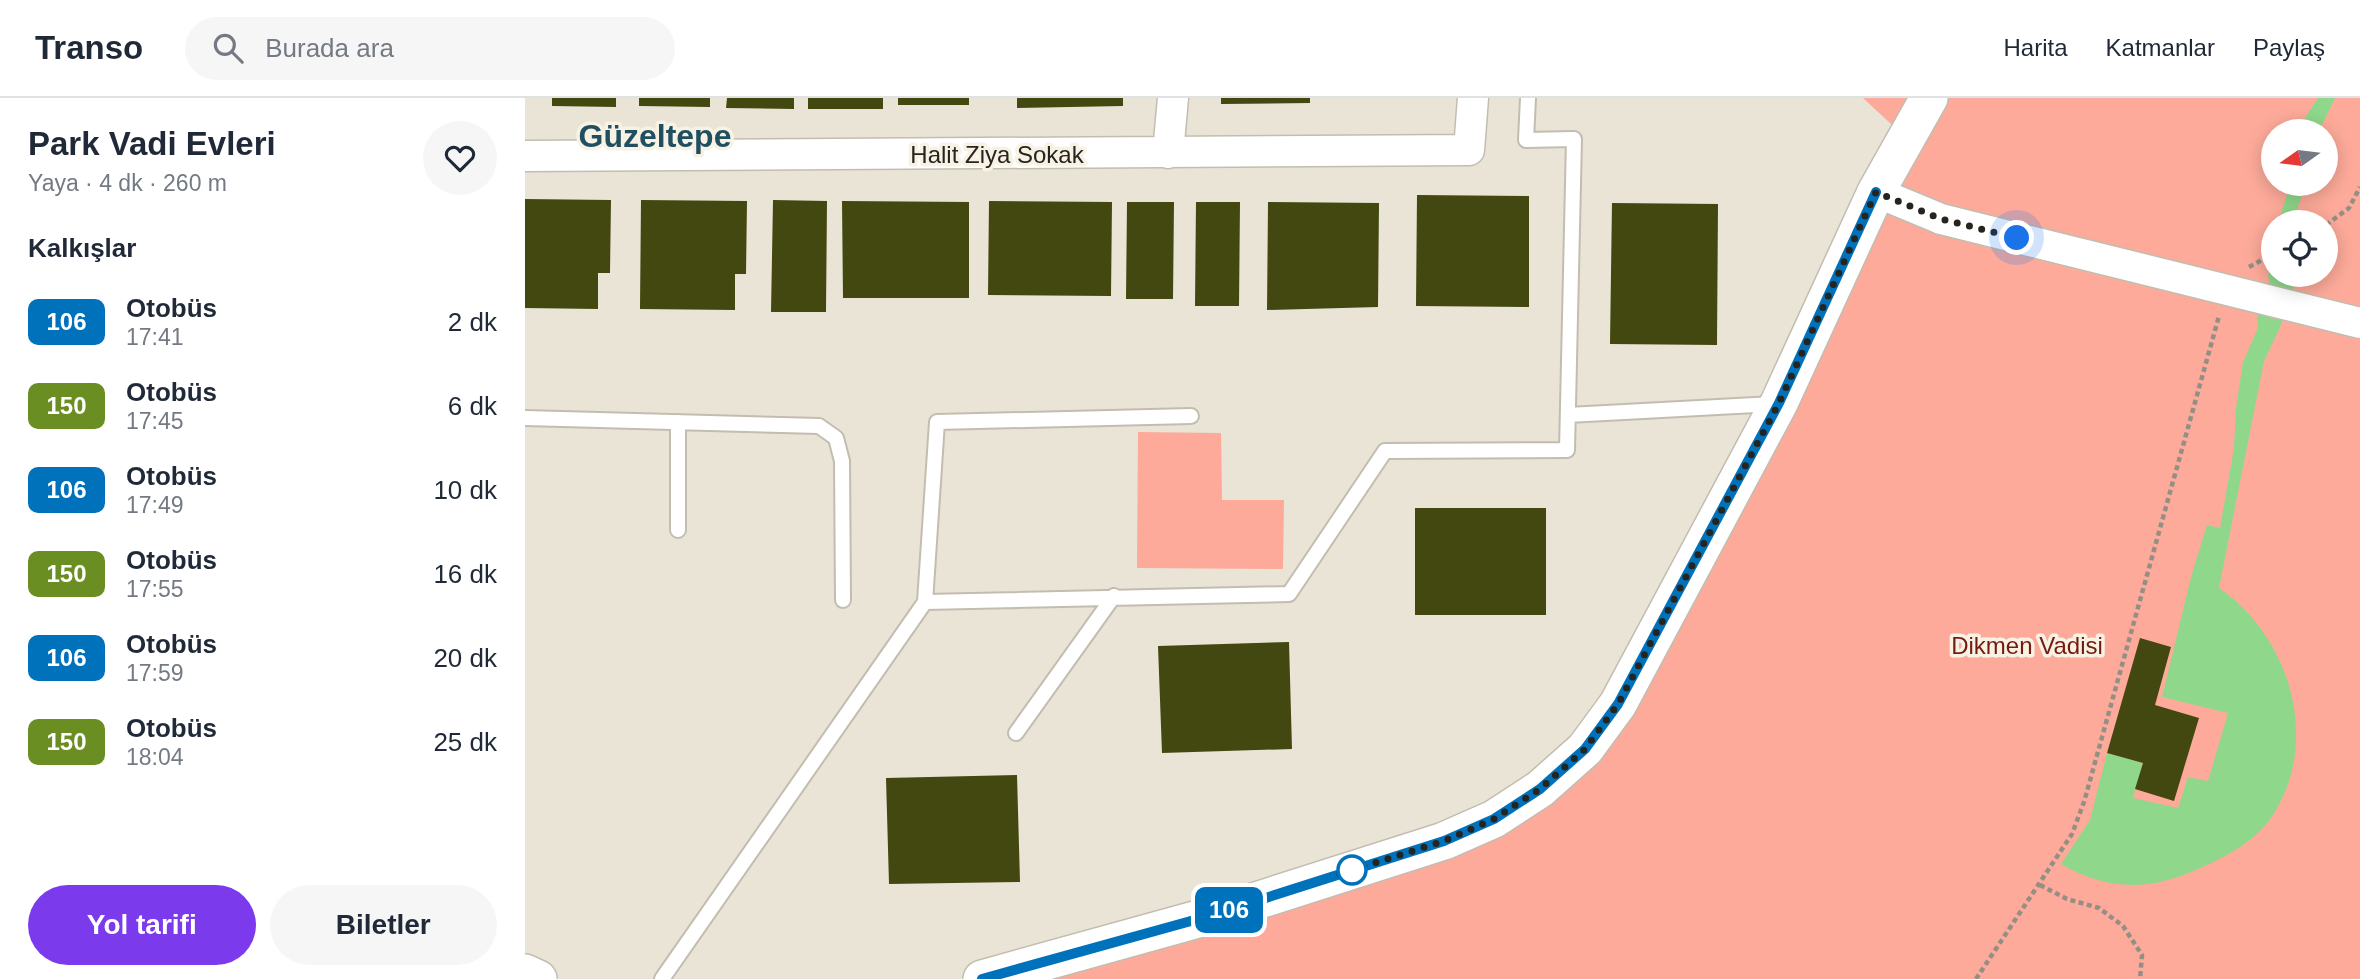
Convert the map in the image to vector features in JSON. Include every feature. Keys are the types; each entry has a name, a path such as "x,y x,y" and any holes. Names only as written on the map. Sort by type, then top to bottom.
{"street":[{"path":"1168,153 1173,98"},
{"name":"Halit Ziya Sokak","path":"525,156 1469,150 1473,98"},
{"path":"982,979 1209,916 1444,841 1494,819 1540,789 1585,749 1618,704 1779,403 1876,192 1929,98"},
{"path":"1876,192 1941,219 2360,323"},
{"path":"525,973 538,979"}],"lane":[{"path":"925,602 1289,594 1385,451 1567,450 1574,139 1526,140 1528,98"},
{"path":"1568,415 1779,403"},
{"path":"662,979 925,602 937,422 1191,416"},
{"path":"525,418 819,426 836,438 842,461 843,600"},
{"path":"678,422 678,530"},
{"path":"1016,733 1114,596"}],"path":[{"path":"2338,216 2349,208 2360,187"},
{"path":"2243,273 2261,260"},
{"path":"1976,979 2072,834 2084,802 2223,306"},
{"path":"2041,884 2067,899 2099,908 2123,926 2142,955 2140,979"}],"green space":[{"name":"Dikmen Vadisi","path":"1863,98 2360,98 2360,979 982,979 1444,841 1585,749 1906,138"},
{"path":"1138,432 1221,433 1222,500 1284,500 1283,569 1137,568"}],"shaded area":[{"path":"2318,98 2335,98 2325,119 2305,118"},
{"path":"2287,196 2302,196 2297,210 2282,210"},
{"path":"2270,287 2293,287 2281,325 2264,361 2219,588 2244,609 2265,634 2281,663 2291,693 2296,725 2295,757 2286,789 2271,818 2256,835 2208,864 2180,876 2146,884 2129,885 2095,879 2061,864 2090,820 2107,753 2143,763 2133,798 2178,808 2188,777 2208,781 2228,713 2162,697 2191,577 2207,525 2220,528 2234,448 2236,408 2243,362 2258,328 2257,318"}],"building":[{"path":"552,98 616,98 616,107 552,106"},
{"path":"639,98 710,98 710,107 639,106"},
{"path":"727,98 794,98 794,109 726,108"},
{"path":"808,98 883,98 883,109 808,109"},
{"path":"898,98 969,98 969,105 898,105"},
{"path":"1017,98 1123,98 1123,106 1017,108"},
{"path":"1221,98 1310,98 1310,103 1221,104"},
{"path":"1417,195 1529,196 1529,307 1416,306"},
{"path":"525,199 611,200 610,273 598,273 598,309 525,308"},
{"path":"641,200 747,201 746,274 735,274 735,310 640,309"},
{"path":"773,200 827,201 826,312 771,312"},
{"path":"842,201 969,202 969,298 843,298"},
{"path":"989,201 1112,202 1111,296 988,295"},
{"path":"1127,202 1174,202 1173,299 1126,299"},
{"path":"1196,202 1240,202 1239,306 1195,306"},
{"path":"1268,202 1379,203 1378,307 1267,310"},
{"path":"1612,203 1718,204 1717,345 1610,344"},
{"path":"1415,508 1546,508 1546,615 1415,615"},
{"path":"2140,638 2171,647 2155,705 2199,718 2174,801 2135,789 2143,763 2107,753"},
{"path":"1289,642 1292,749 1162,753 1158,646"},
{"path":"1017,775 1020,882 889,884 886,778"}],"bus line":[{"name":"106","path":"982,979 1209,916 1444,841 1494,819 1540,789 1585,749 1618,704 1779,403 1876,192"}],"district":[{"name":"Güzeltepe","path":"655,136"}],"route":[{"path":"1352,870 1340,874 1444,841 1494,819 1540,789 1585,749 1618,704 1779,403 1876,192 1941,219 2017,238"}]}
